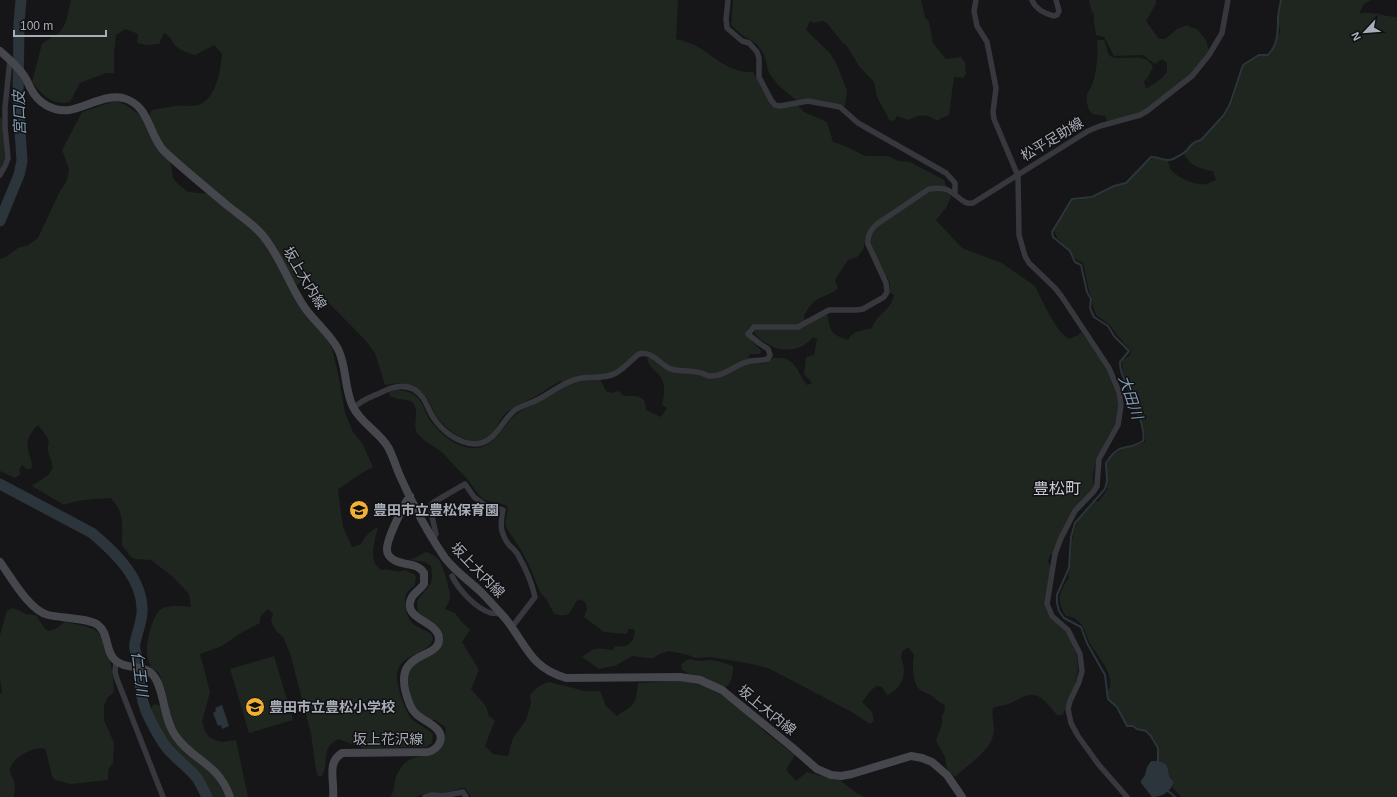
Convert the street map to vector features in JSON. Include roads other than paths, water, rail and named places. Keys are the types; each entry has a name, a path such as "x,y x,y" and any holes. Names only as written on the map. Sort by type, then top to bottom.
{"main road":[{"name":"坂上大内線","path":"0,51 23,74 35,96 47,106 54,109 62,111 69,110 112,98 124,98 132,101 146,115 161,148 257,229 269,244 304,306 339,351 344,367 348,391 354,408 387,446 410,496 433,539 447,560 481,592 501,614 534,659 544,668 566,678 680,677 700,680 722,690 817,769 831,775 841,776 902,758 911,756 922,758 932,762 948,775 962,797"},
{"name":"坂上花沢線","path":"333,797 332,765 337,756 342,753 389,751 428,752 436,749 440,744 441,738 436,728 421,719 412,711 405,690 403,677 406,668 411,661 435,649 439,641 438,633 434,628 416,617 410,605 412,597 424,584 424,573 417,566 394,560 391,558 387,550 404,504 410,496"},
{"path":"0,562 24,596 38,610 47,615 91,622 98,625 105,635 110,653 118,663 146,670 154,675 158,682 168,724 174,735 183,745 211,766 222,779 230,797"}],"street":[{"path":"728,0 726,19 727,28 742,41 749,43 757,52 759,58 759,77 773,103 780,106 808,101 840,108 858,123 946,173 955,183 955,195"},
{"path":"976,0 974,11 977,26 988,42 996,88 993,112 994,119 1018,176 1019,235 1025,256 1029,263 1055,288 1099,352 1114,378 1119,392 1121,404 1118,425 1099,459 1097,486 1075,511 1061,538 1055,554 1047,604 1052,616 1068,630 1080,654 1082,670 1079,682 1068,709 1071,723 1078,736 1099,765 1127,797"},
{"path":"1032,0 1035,6 1039,9 1054,16 1057,15 1059,11 1056,0"},
{"name":"松平足助線","path":"955,195 968,204 973,203 1095,127 1144,113 1192,76 1216,44 1222,33 1228,0"},
{"path":"0,175 6,166 8,158 5,107 12,62"},
{"path":"354,408 362,401 394,386 409,388 422,396 440,427 455,439 475,444 488,441 508,416 515,410 577,379 588,377 608,377 624,367 639,354 650,354 669,368 675,370 701,373 708,376 724,374 751,360 760,361 768,359 770,355 768,349 748,334 750,330 758,326 798,327 829,310 863,308 884,297 887,292 886,283 868,244 868,239 872,228 929,189 935,188 951,191 955,195"},
{"path":"433,539 436,534 431,505 465,484 474,497 485,505 503,510 500,522 503,534 508,544 518,555 532,586 535,597 512,627"},
{"path":"452,576 469,599 491,613 501,614"},
{"path":"118,663 115,672 117,679 163,797"},
{"path":"425,797 432,795 443,796 463,792 466,797"}],"waterway":[{"name":"宮口皮","path":"0,221 19,175 22,161 18,100 19,23 21,0"},
{"name":"大田川","path":"1158,764 1158,748 1151,736 1146,731 1137,729 1133,726 1127,726 1117,707 1108,699 1105,675 1087,643 1081,627 1064,618 1059,611 1057,603 1057,595 1069,568 1071,537 1075,523 1105,489 1107,481 1106,463 1119,449 1132,446 1143,441 1144,436 1138,412 1120,367 1120,362 1129,351 1114,336 1108,326 1094,317 1090,308 1091,299 1087,292 1081,265 1075,262 1070,251 1053,237 1052,232 1072,199 1092,197 1114,186 1126,183 1151,157 1157,157 1165,160 1173,159 1186,151 1192,144 1201,140 1224,115 1230,104 1243,65 1259,55 1268,55 1274,47 1276,43 1278,14 1281,0"},
{"name":"仁王川","path":"0,484 92,533 110,549 127,568 138,589 141,601 142,613 136,639 135,652 139,663 141,688 146,711 164,744 197,778 207,797"},
{"name":"大田川","path":"1166,789 1175,797"}],"place":[{"name":"豊田市立豊松保育園","path":"359,510"},
{"name":"豊田市立豊松小学校","path":"255,707"}],"district":[{"name":"豊松町","path":"1057,488"}]}
